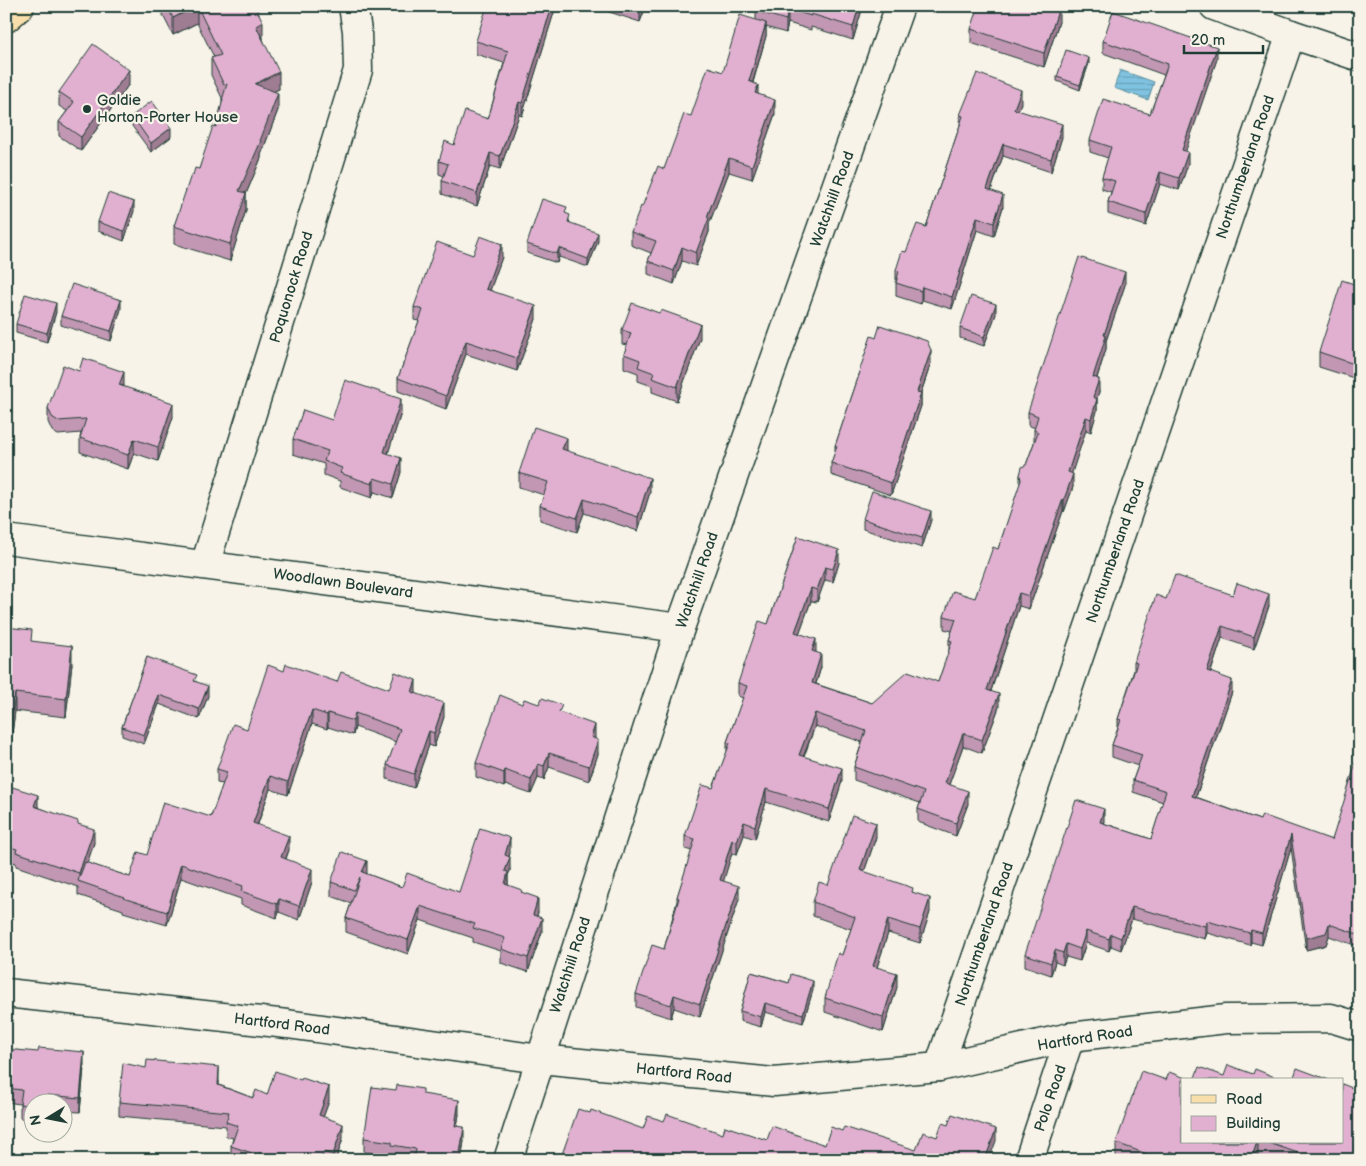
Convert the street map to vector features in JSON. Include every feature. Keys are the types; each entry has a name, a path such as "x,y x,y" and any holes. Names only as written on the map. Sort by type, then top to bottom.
{"main road":[{"path":"6,18 20,6"}],"street":[{"name":"Poquonock Road","path":"205,565 358,70 357,31 353,6"},
{"name":"Watchhill Road","path":"508,1160 680,628 900,6"},
{"path":"1214,6 1360,57"},
{"name":"Northumberland Road","path":"939,1068 1291,34"},
{"name":"Woodlawn Boulevard","path":"6,539 680,628"},
{"name":"Hartford Road","path":"6,993 287,1024 540,1059 774,1082 939,1068 1070,1037 1226,1019 1331,1018 1360,1027"},
{"name":"Polo Road","path":"1030,1160 1070,1037"}],"water":[{"path":"1120,70 1154,82 1148,100 1114,88"}],"building":[{"path":"167,6 196,6 173,18"},
{"path":"197,6 255,6 263,22 256,26 279,72 255,84 278,93 261,141 239,191 246,193 230,244 174,226 191,175 193,175 195,168 199,169 213,126 216,127 227,84 224,85 211,58 221,55"},
{"path":"487,6 552,6 522,103 519,102 500,156 490,153 477,193 442,181 448,164 439,161 445,141 454,145 465,111 488,119 508,51 476,41"},
{"path":"630,6 641,6 640,10"},
{"path":"757,6 859,6 853,27 788,9 786,20 756,11"},
{"path":"979,6 1054,6 1059,8 1044,53 971,29"},
{"path":"1113,11 1217,47 1182,150 1188,152 1179,178 1160,172 1146,214 1108,202 1115,181 1102,177 1111,147 1090,140 1103,99 1150,114 1168,64 1103,41"},
{"path":"740,15 766,23 749,81 758,85 755,93 775,100 752,166 729,158 696,253 682,247 674,271 648,261 656,241 631,232 658,166 664,169 684,114 691,116 708,67 723,72"},
{"name":"Goldie Horton-Porter House","path":"93,44 129,70 81,137 59,122 74,102 59,92"},
{"path":"1066,50 1089,58 1080,85 1057,77"},
{"path":"977,73 1021,90 1014,109 1062,124 1051,159 1003,144 987,189 1003,195 994,223 977,217 952,297 922,287 921,291 896,283 899,271 896,270 902,251 906,252 917,224 926,227 963,116 960,115"},
{"path":"152,101 171,128 151,143 132,116"},
{"path":"108,193 134,202 124,231 98,222"},
{"path":"542,199 567,207 565,213 570,215 568,222 598,233 588,259 559,248 557,254 527,244"},
{"path":"480,236 502,244 486,289 536,306 517,358 466,341 446,396 398,378 423,310 414,307 437,242 473,255"},
{"path":"1079,257 1125,272 1104,335 1106,336 1093,377 1099,379 1093,397 1097,399 1091,419 1086,417 1068,472 1073,474 1029,596 1019,593 987,690 999,694 982,740 963,733 945,783 968,791 956,823 918,809 924,792 854,767 866,731 815,713 799,755 842,768 829,809 766,789 755,826 744,822 737,841 732,840 720,880 739,886 700,1004 674,995 671,1005 636,994 652,945 664,949 679,898 677,897 695,839 685,836 702,785 713,788 730,743 727,742 747,686 738,683 759,621 768,624 798,536 839,550 833,569 825,567 817,590 811,588 795,632 816,639 812,651 821,654 812,683 872,703 908,671 938,682 952,641 949,640 956,619 944,616 953,591 975,598 993,547 998,549 1021,480 1022,467 1026,465 1038,432 1034,430 1038,416 1028,412"},
{"path":"1342,280 1360,286 1360,366 1319,352"},
{"path":"72,284 121,300 111,331 61,316"},
{"path":"25,294 56,303 47,333 16,324"},
{"path":"971,296 996,304 984,337 960,328"},
{"path":"632,303 659,313 661,310 700,324 677,387 652,378 654,373 638,367 640,360 624,354 631,333 622,330"},
{"path":"880,325 927,341 931,350 917,392 921,393 891,483 831,463 871,336 876,338"},
{"path":"83,358 124,372 119,385 173,403 158,447 134,439 128,455 80,438 86,419 58,421 52,417 48,408 63,365 79,371"},
{"path":"345,380 401,399 384,452 401,458 393,484 374,478 372,484 340,473 342,468 324,461 328,451 293,439 303,410 332,420"},
{"path":"534,427 567,438 562,449 650,478 638,517 584,499 577,518 540,506 548,482 519,473"},
{"path":"872,491 931,511 922,538 863,519"},
{"path":"1175,575 1233,595 1237,583 1269,594 1254,637 1222,626 1207,671 1232,680 1192,796 1260,820 1262,815 1332,840 1356,762 1360,763 1360,935 1329,924 1326,933 1306,938 1291,835 1262,933 1251,930 1250,933 1207,921 1205,926 1132,907 1121,938 1111,934 1109,939 1086,931 1080,949 1066,944 1063,953 1055,950 1051,963 1025,954 1076,800 1104,809 1100,822 1151,839 1166,791 1133,780 1142,755 1112,745 1121,720 1118,719 1137,663 1134,662 1156,595 1166,599"},
{"path":"6,627 32,630 31,641 72,646 66,699 15,693 10,730 6,733"},
{"path":"147,657 197,675 194,681 208,686 199,709 159,695 144,735 122,727"},
{"path":"286,664 337,682 341,672 389,689 395,672 416,680 412,692 444,703 434,733 429,731 414,774 387,765 400,729 355,713 353,721 312,710 288,782 270,776 253,823 289,836 281,857 312,869 299,906 279,899 277,904 241,891 243,886 181,864 167,912 78,881 85,862 130,877 138,852 147,855 163,802 211,817 227,772 217,769 233,724 247,729 268,665 284,671"},
{"path":"500,695 522,704 524,699 539,704 542,698 562,705 559,712 595,725 591,737 598,740 589,766 549,753 544,766 538,764 531,780 505,770 504,773 476,763"},
{"path":"6,785 38,795 34,806 78,821 78,824 94,829 79,873 16,852 17,849 6,846"},
{"path":"852,815 876,823 860,870 913,888 912,892 930,898 920,929 888,919 873,966 897,973 883,1017 825,998 838,953 842,955 855,917 813,902 819,882 828,885"},
{"path":"480,828 510,838 505,855 510,857 505,871 508,872 505,884 538,898 533,915 542,918 528,958 501,949 505,938 473,928 475,924 420,906 408,940 346,918 360,877 354,890 331,882 342,852 367,861 362,872 402,887 407,873 459,892"},
{"path":"751,972 789,983 791,974 813,981 803,1014 765,1003 761,1017 740,1011"},
{"path":"39,1048 84,1052 80,1098 72,1097 72,1094 22,1094 22,1104 20,1104 22,1090 6,1088 6,1049 38,1052"},
{"path":"147,1060 219,1067 218,1085 253,1098 256,1090 267,1095 275,1071 329,1087 319,1115 343,1124 333,1155 323,1152 320,1160 279,1160 259,1153 258,1155 231,1146 238,1126 226,1122 229,1112 119,1102 123,1063 146,1068"},
{"path":"1228,1065 1253,1074 1255,1069 1277,1078 1195,1078 1199,1067 1224,1076"},
{"path":"1297,1068 1324,1078 1294,1078"},
{"path":"1141,1071 1166,1080 1169,1072 1186,1078 1181,1078 1181,1144 1256,1144 1251,1160 1195,1160 1170,1151 1167,1160 1164,1160 1116,1143"},
{"path":"397,1085 423,1089 423,1094 459,1100 455,1126 464,1127 459,1160 414,1160 416,1149 392,1145 392,1142 364,1138 372,1087 396,1090"},
{"path":"1344,1085 1360,1091 1360,1160 1299,1160 1301,1154 1272,1144 1344,1144"},
{"path":"578,1109 590,1113 591,1110 643,1129 648,1116 664,1121 667,1114 723,1134 725,1126 767,1140 772,1126 825,1145 831,1127 842,1131 844,1127 916,1150 923,1132 937,1137 942,1123 948,1125 952,1114 996,1129 985,1160 560,1160"}],"place":[{"name":"Goldie Horton-Porter House","path":"87,109"}]}
